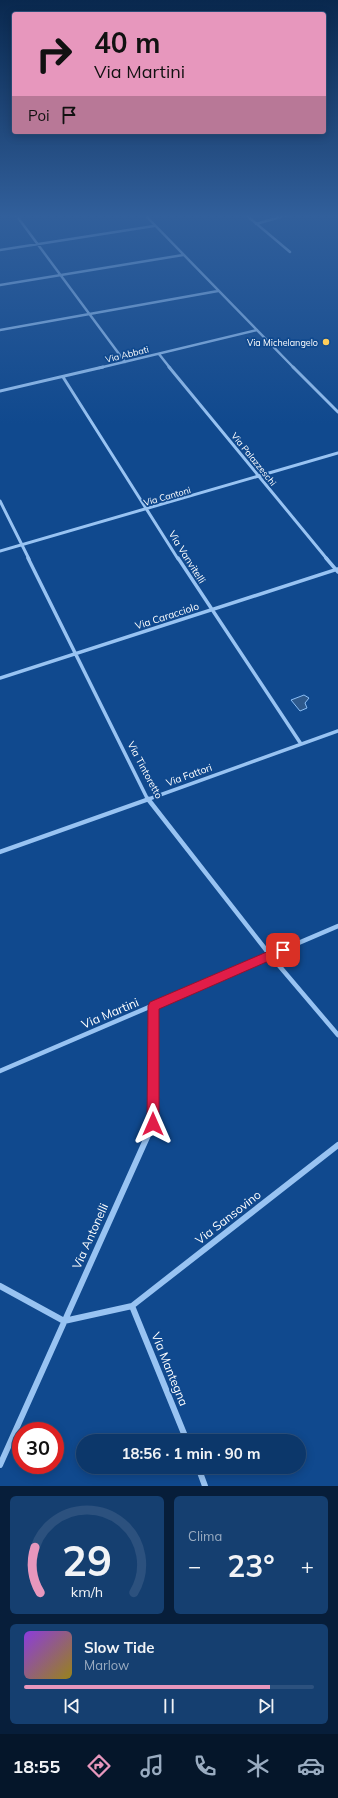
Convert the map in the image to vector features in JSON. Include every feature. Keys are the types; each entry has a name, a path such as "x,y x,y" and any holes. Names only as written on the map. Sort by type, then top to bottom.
{"street":[{"path":"69,284 125,362"},
{"path":"212,284 338,412"},
{"path":"0,330 218,291"},
{"name":"Via Abbati","path":"0,391 257,330"},
{"name":"Via Palazzeschi","path":"159,354 337,570"},
{"name":"Via Vanvitelli","path":"62,377 211,610 301,744"},
{"name":"Via Cantoni","path":"0,551 338,453"},
{"name":"Via Tintoretto","path":"0,501 148,799 270,956 338,1035"},
{"name":"Via Caracciolo","path":"0,678 337,570"},
{"name":"Via Fattori","path":"0,852 338,731"},
{"name":"Via Martini","path":"0,1071 338,926"},
{"name":"Via Antonelli","path":"0,1465 153,1124 154,1006"},
{"name":"Via Sansovino","path":"132,1306 338,1145"},
{"path":"0,1286 64,1321 132,1306"},
{"name":"Via Mantegna","path":"132,1306 184,1434"},
{"path":"201,1474 205,1486"}],"water":[{"path":"304,695 309,698 305,703 307,708 300,711 291,700"}],"place":[{"name":"Via Michelangelo","path":"326,342"}],"route":[{"path":"153,1124 154,1006 283,950"}]}
